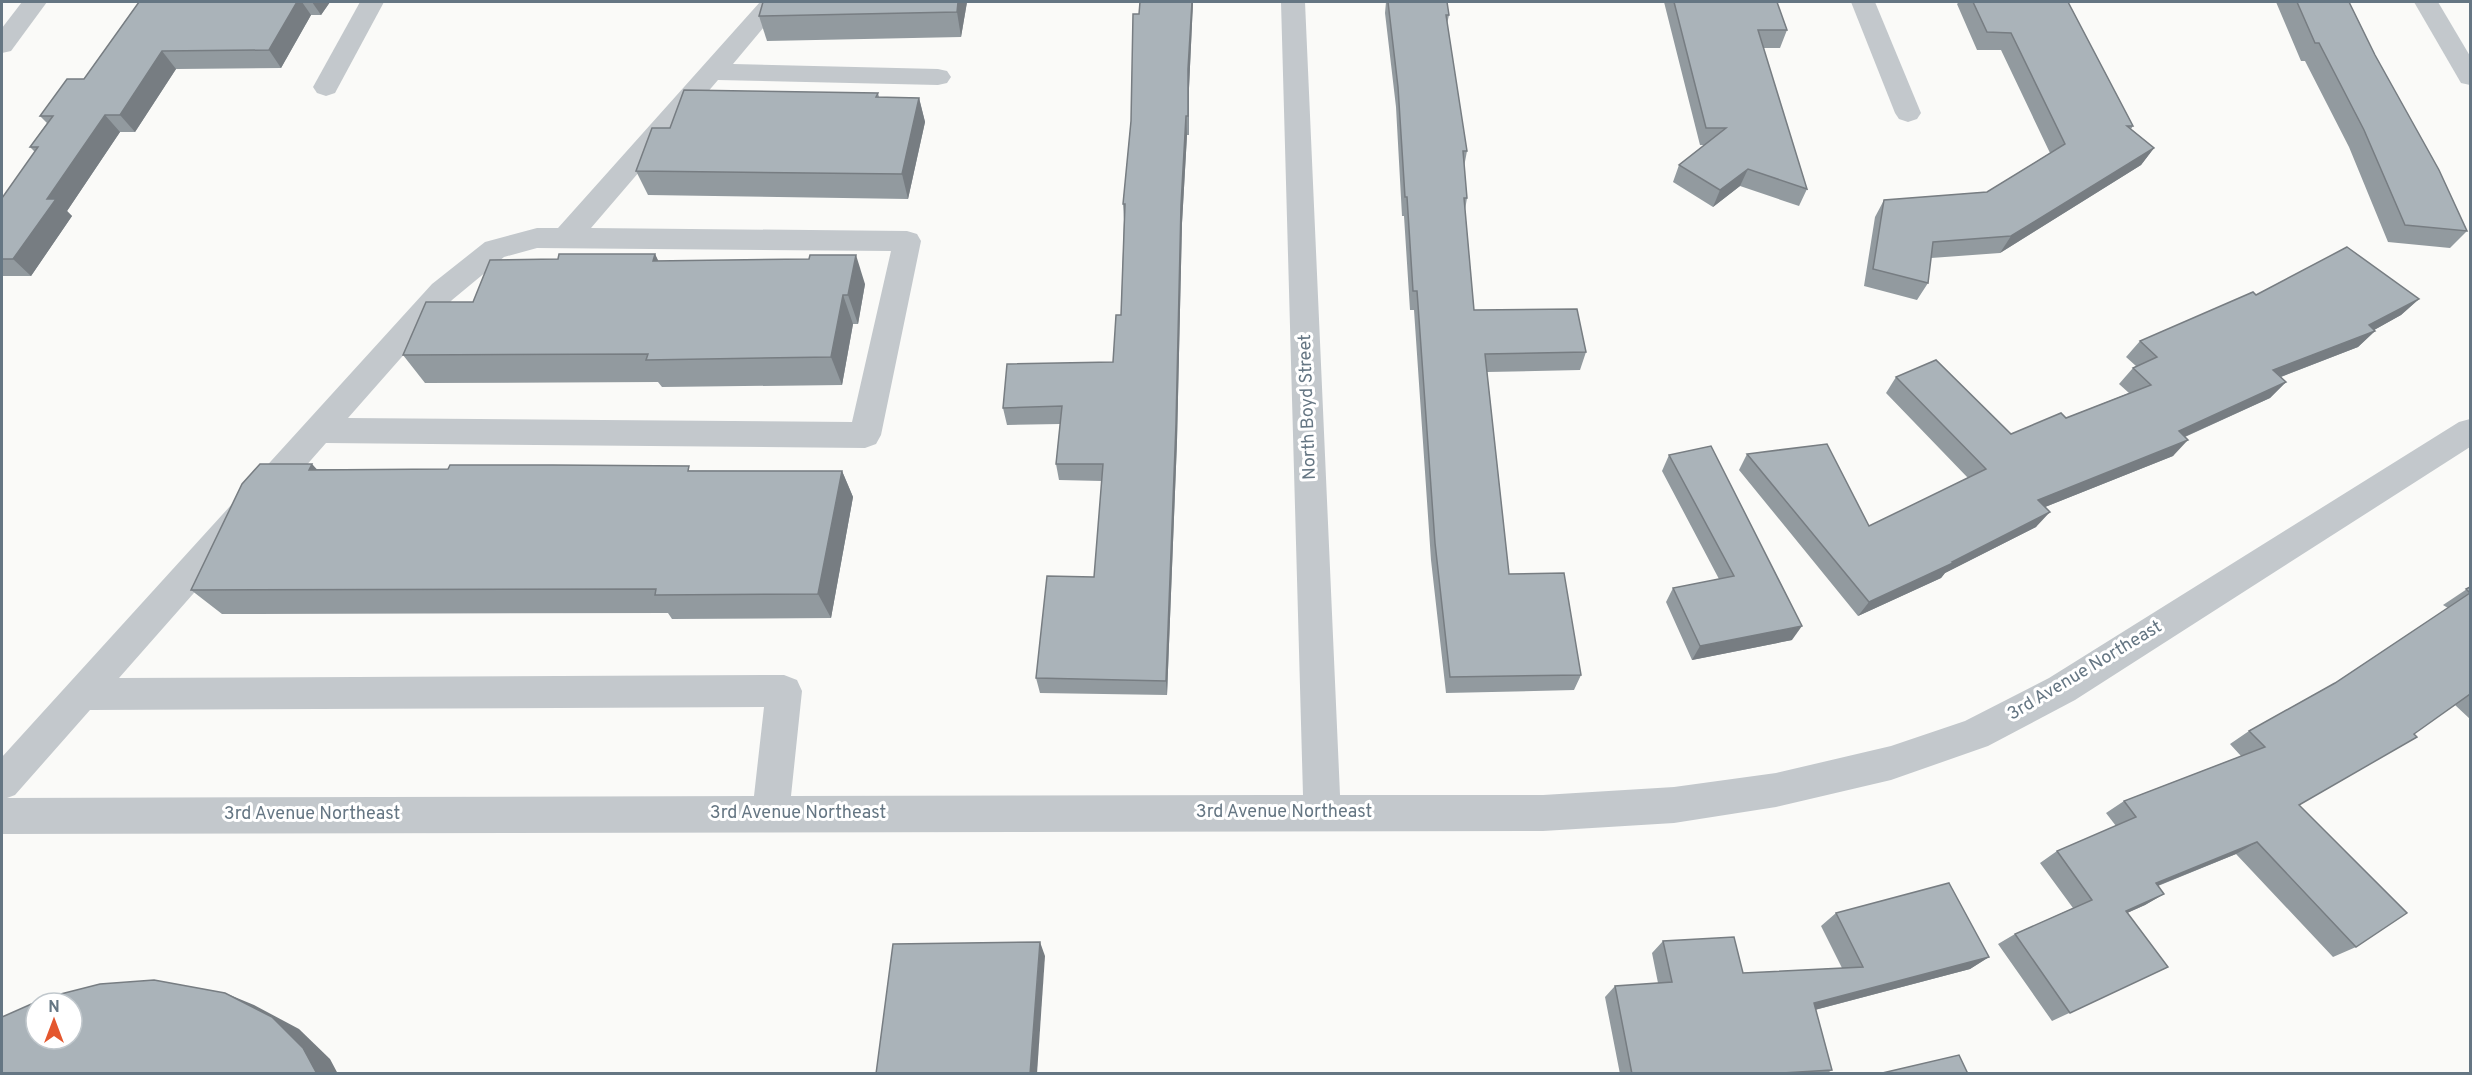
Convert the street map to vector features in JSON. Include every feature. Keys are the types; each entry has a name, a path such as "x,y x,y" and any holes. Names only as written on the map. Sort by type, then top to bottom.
{"street":[{"path":"2,45 35,2"},
{"path":"326,87 372,2"},
{"path":"566,238 714,72 773,2"},
{"name":"North Boyd Street","path":"1293,2 1322,812"},
{"path":"1863,2 1908,113"},
{"path":"2427,2 2470,77"},
{"path":"714,72 938,77"},
{"path":"2,783 81,694 318,430 442,292 495,249 537,238 907,241 865,435 318,430"},
{"name":"3rd Avenue Northeast","path":"2,816 1543,813 1674,805 1776,790 1891,763 1975,734 2062,689 2470,431"},
{"path":"81,694 784,691 771,813"}],"building":[{"path":"139,2 297,2 269,50 162,51 120,115 105,115 47,199 56,199 13,259 2,259 2,198 38,147 30,147 53,116 40,116 67,79 84,79"},
{"path":"763,2 958,2 957,12 759,16"},
{"path":"1140,2 1192,2 1188,116 1186,116 1181,205 1176,424 1166,681 1036,678 1047,576 1094,577 1103,464 1056,464 1062,406 1003,408 1007,364 1113,362 1116,315 1121,315 1125,204 1123,204 1131,121 1133,14 1139,14"},
{"path":"1388,2 1447,2 1449,15 1446,15 1467,151 1463,151 1467,198 1464,198 1474,310 1577,309 1586,352 1485,354 1509,574 1564,573 1581,675 1450,677 1435,543 1417,291 1413,291 1398,87"},
{"path":"1674,2 1777,2 1787,30 1758,30 1807,189 1748,169 1720,190 1679,165 1726,128 1706,128"},
{"path":"1973,2 2068,2 2133,126 2127,126 2154,148 2011,236 1933,242 1928,283 1873,269 1884,200 1987,192 2065,144 2011,33 1987,32"},
{"path":"2297,2 2349,2 2375,55 2439,170 2467,231 2405,225 2364,130 2319,43 2315,43"},
{"path":"684,90 878,93 876,97 919,98 902,174 636,171 652,128 670,128"},
{"path":"2347,247 2419,299 2369,325 2375,331 2273,370 2286,382 2179,431 2188,440 2038,500 2050,512 1953,563 1869,602 1747,454 1827,444 1869,526 1986,469 1896,377 1936,360 2011,434 2061,413 2066,418 2151,385 2133,368 2157,357 2140,341 2253,292 2256,295"},
{"path":"559,254 655,254 653,261 809,259 810,255 856,255 848,295 843,295 831,357 646,360 648,354 403,355 426,302 473,302 490,260 558,259"},
{"path":"1711,446 1802,626 1700,646 1673,588 1734,576 1669,455"},
{"path":"260,464 312,464 309,470 448,469 450,465 552,465 689,466 688,471 842,471 818,594 655,595 656,589 191,590 242,484"},
{"path":"2470,593 2470,694 2414,734 2417,737 2299,805 2407,913 2356,947 2257,842 2156,883 2164,894 2126,911 2168,967 2070,1013 2015,934 2092,900 2057,851 2136,817 2124,801 2265,747 2249,731 2335,683"},
{"path":"1949,883 1989,957 1814,1003 1832,1070 1767,1074 1632,1074 1615,986 1672,982 1663,941 1734,937 1743,973 1863,967 1836,913"},
{"path":"1040,942 1030,1074 876,1074 893,944"},
{"path":"154,980 225,993 272,1017 303,1048 317,1074 2,1074 2,1017 24,1007 24,1051 84,1051 84,991 72,991 100,984"},
{"path":"1959,1055 1968,1074 1878,1074"}]}
